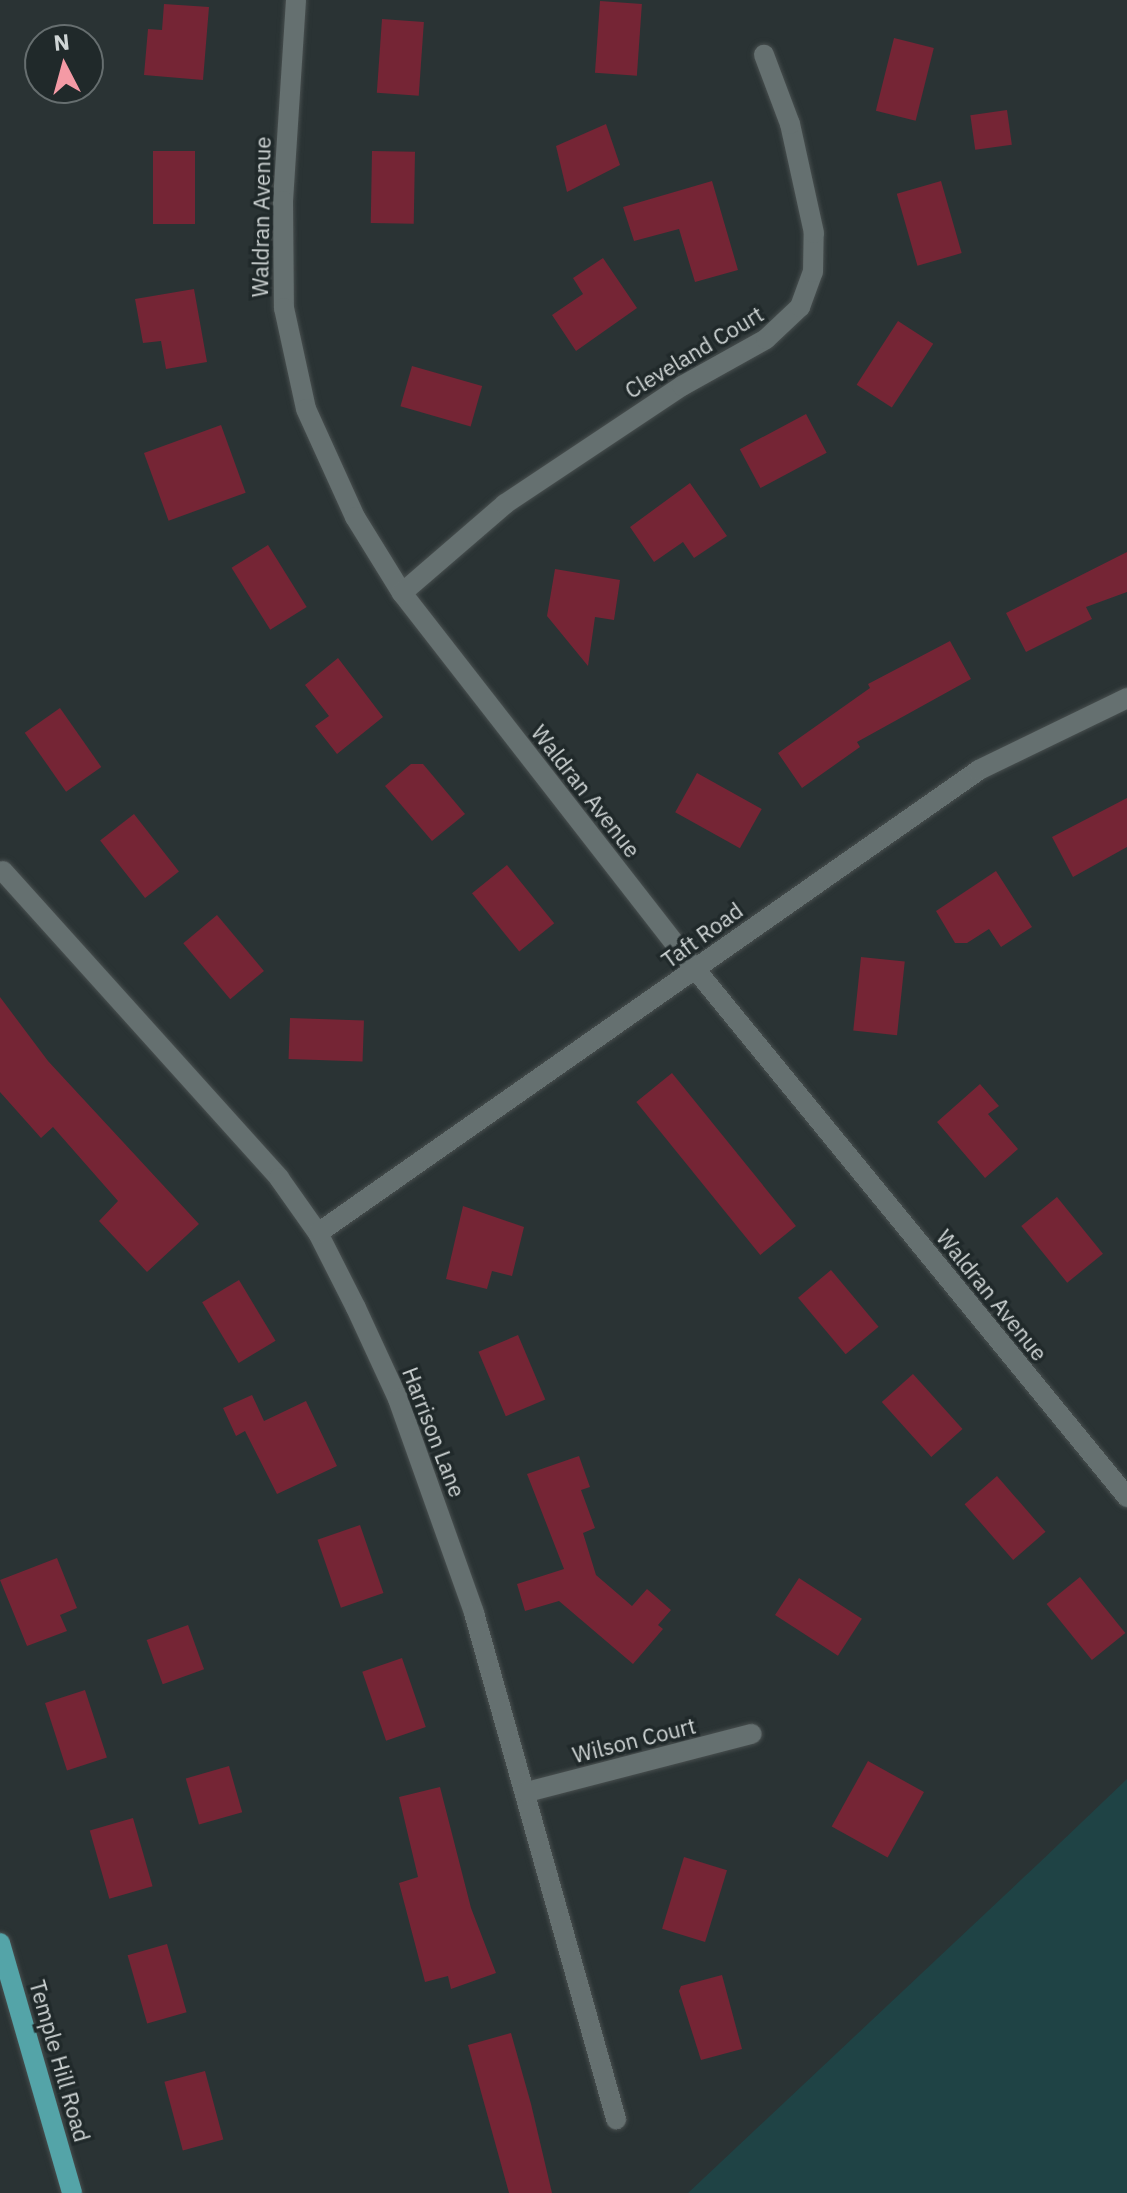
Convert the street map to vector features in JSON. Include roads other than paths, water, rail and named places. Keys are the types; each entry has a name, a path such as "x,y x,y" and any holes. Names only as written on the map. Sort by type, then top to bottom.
{"main road":[{"name":"Temple Hill Road","path":"0,1943 72,2193"}],"street":[{"name":"Waldran Avenue","path":"296,0 281,274 289,350 327,465 402,593 696,970 1127,1497"},
{"name":"Cleveland Court","path":"402,593 505,504 682,386 766,339 800,307 813,272 814,233 790,124 764,55"},
{"name":"Taft Road","path":"318,1233 979,770 1127,698"},
{"name":"Harrison Lane","path":"3,871 272,1170 318,1233 398,1399 427,1476 527,1792 616,2119"},
{"name":"Wilson Court","path":"527,1792 752,1734"}]}
